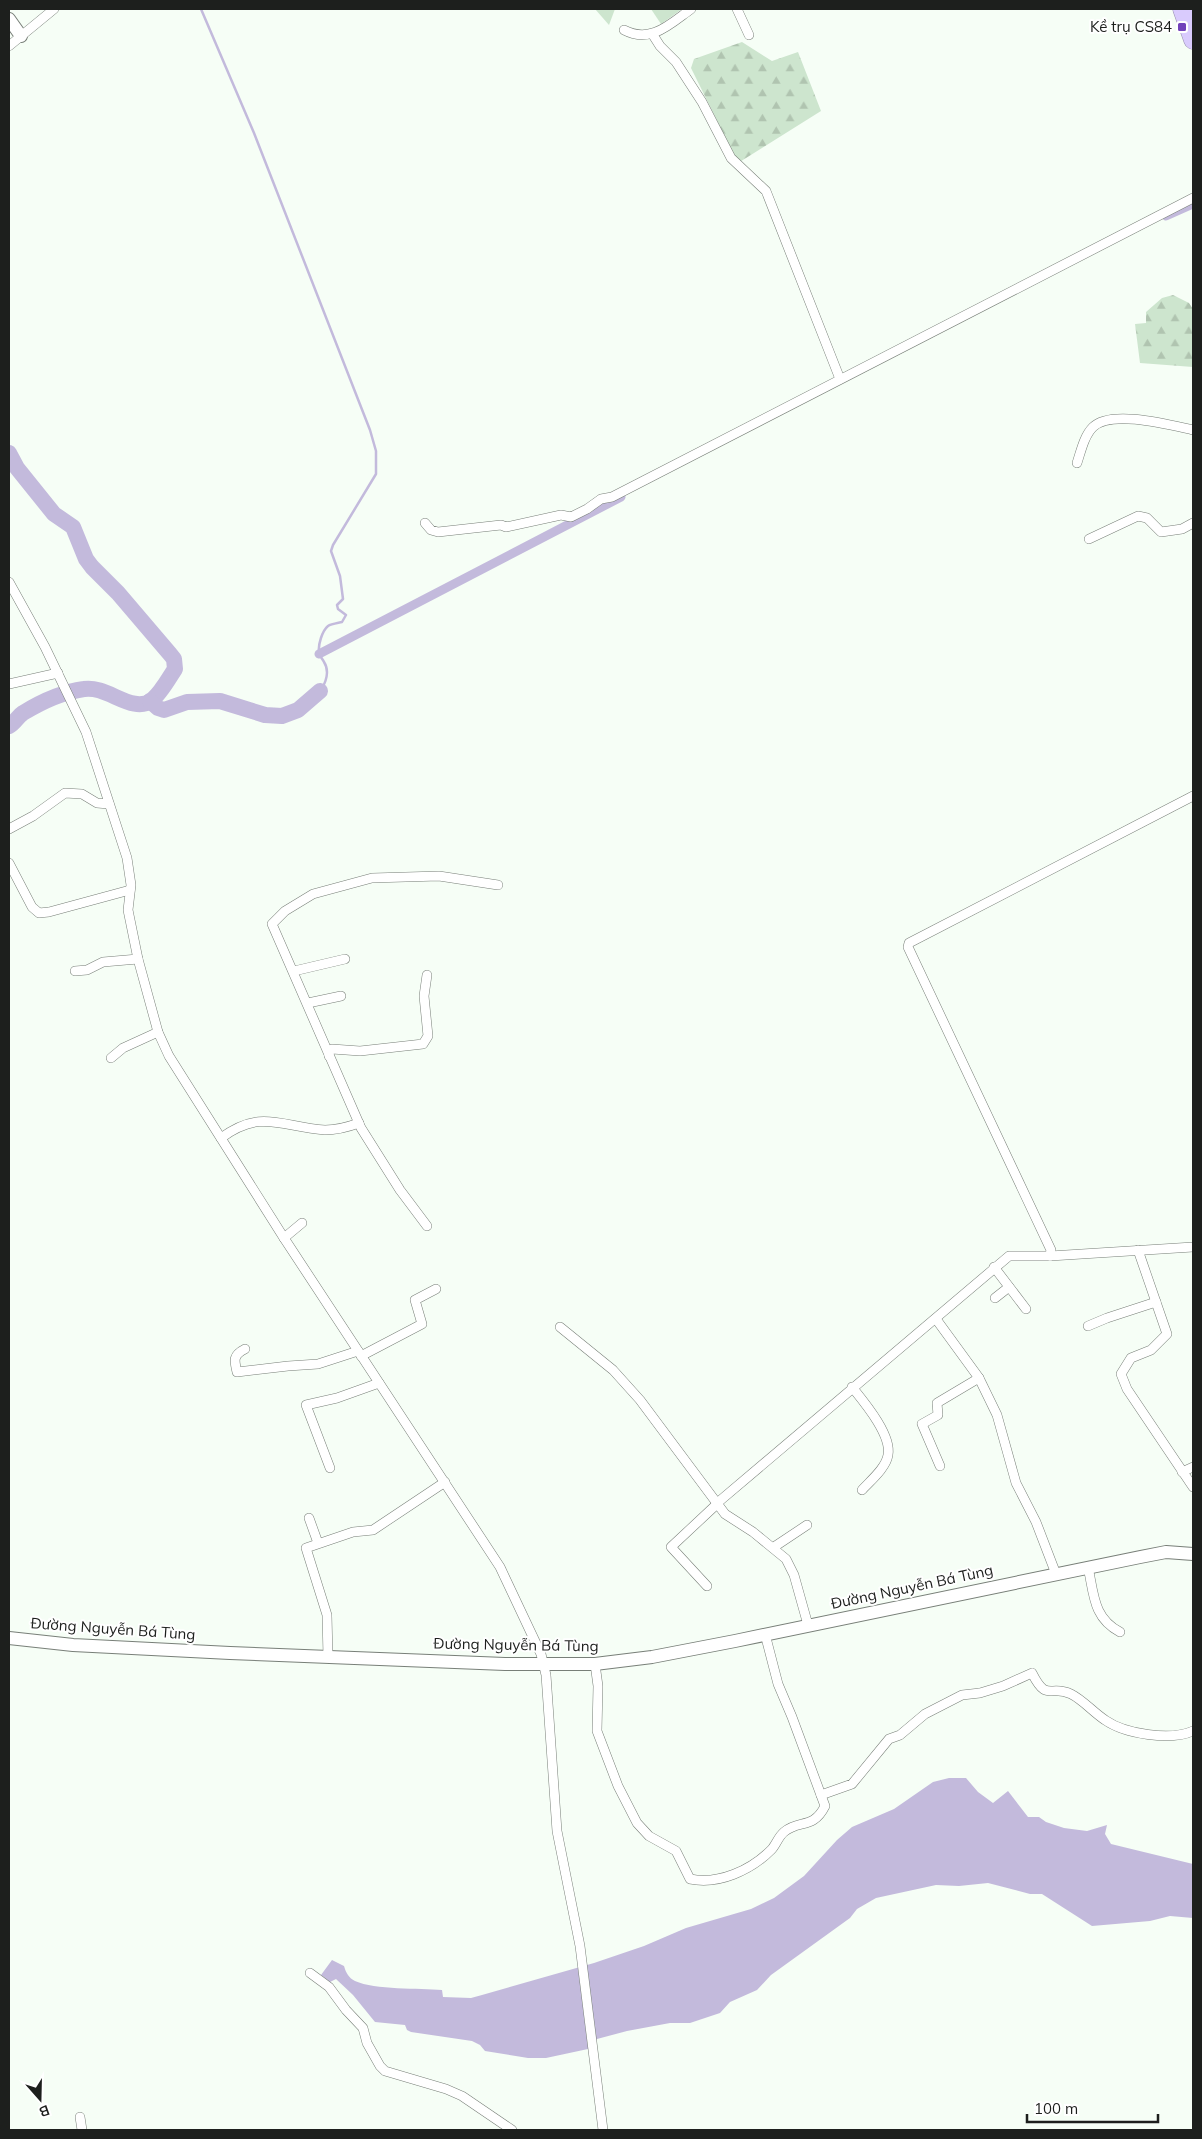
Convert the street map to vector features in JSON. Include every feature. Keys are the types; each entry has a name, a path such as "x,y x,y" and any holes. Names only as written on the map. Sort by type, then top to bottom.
{"highway":[{"path":"1182,9 1193,40"}],"main road":[{"path":"9,19 21,36"},
{"name":"Đường Nguyễn Bá Tùng","path":"9,1638 73,1645 325,1657 544,1665 595,1664 652,1657 1166,1552 1193,1554"}],"street":[{"path":"9,46 54,9"},
{"path":"624,30 634,36 653,35 692,9"},
{"path":"738,9 749,35"},
{"path":"653,35 660,46 676,62 702,102 730,158 766,192 840,380"},
{"path":"425,523 431,530 438,532 506,526 561,514 571,517 601,499 612,497 1193,198"},
{"path":"1078,463 1084,442 1090,430 1106,420 1154,422 1193,430"},
{"path":"1089,539 1138,516 1147,518 1160,532 1182,528 1193,523"},
{"path":"9,582 60,677 86,732 127,858 130,890 128,910 138,959 158,1032 169,1056 284,1238 500,1567 541,1654 544,1665 557,1831 580,1946 602,2130"},
{"path":"9,684 60,677"},
{"path":"9,828 33,816 65,794 82,794 97,802 109,804"},
{"path":"1050,1256 1052,1250 908,947 909,944 1193,796"},
{"path":"9,863 32,908 39,913 130,890"},
{"path":"427,1226 400,1190 359,1123 272,924 285,911 313,894 378,878 439,876 498,885"},
{"path":"75,971 87,970 103,962 138,959"},
{"path":"294,971 345,959"},
{"path":"329,1056 329,1052 332,1049 360,1051 423,1044 428,1036 424,996 427,975"},
{"path":"308,1003 341,996"},
{"path":"111,1058 123,1048 158,1032"},
{"path":"221,1138 235,1128 261,1121 274,1121 326,1130 359,1123"},
{"path":"284,1238 302,1223"},
{"path":"707,1586 672,1547 717,1504 852,1387 936,1319 1009,1256 1050,1256 1193,1247"},
{"path":"1138,1250 1167,1334 1151,1350 1131,1358 1121,1374 1127,1389 1193,1487"},
{"path":"994,1267 1026,1309"},
{"path":"995,1298 1009,1286"},
{"path":"245,1349 237,1353 235,1357 236,1372 318,1364 359,1353 422,1324 415,1300 436,1290"},
{"path":"1088,1326 1156,1302"},
{"path":"936,1319 979,1378 1000,1423 1016,1483 1036,1522 1056,1574"},
{"path":"560,1327 613,1370 640,1400 724,1514 774,1547 786,1559 794,1575 808,1625"},
{"path":"940,1466 922,1424 938,1415 936,1403 979,1378"},
{"path":"330,1468 306,1405 337,1398 379,1384"},
{"path":"852,1387 885,1435 888,1448 888,1457 884,1465 862,1490"},
{"path":"1182,1472 1193,1467"},
{"path":"325,1657 327,1616 306,1548 353,1532 373,1530 445,1482"},
{"path":"309,1518 318,1543"},
{"path":"774,1547 807,1525"},
{"path":"1088,1567 1096,1605 1101,1616 1108,1626 1120,1632"},
{"path":"595,1664 598,1686 597,1731 618,1786 637,1823 649,1836 676,1852 690,1879 706,1881 743,1872 770,1851 785,1832 813,1821 821,1814 825,1806 778,1684 765,1634"},
{"path":"821,1795 852,1784 889,1739 900,1735 925,1714 957,1697 1003,1686 1032,1673 1039,1686 1044,1690 1069,1693 1107,1722 1122,1728 1147,1734 1175,1736 1193,1731"},
{"path":"310,1973 329,1987 346,2010 363,2028 367,2043 380,2066 386,2071 446,2089 462,2096 512,2130"},
{"path":"80,2118 82,2130"}],"green space":[{"path":"595,9 615,9 609,25"},
{"path":"651,9 682,9 661,24"},
{"path":"742,42 772,61 798,52 821,111 738,163 691,68 694,59"},
{"path":"1173,295 1189,303 1193,309 1193,367 1140,363 1135,324 1146,323 1146,312 1162,298"}],"shaded area":[{"path":"949,1778 966,1778 978,1792 993,1803 1008,1791 1028,1817 1039,1817 1046,1822 1064,1828 1087,1831 1107,1825 1105,1834 1111,1844 1193,1864 1193,1918 1170,1916 1150,1921 1092,1926 1042,1894 1030,1894 988,1883 959,1886 936,1885 876,1898 857,1909 850,1918 771,1975 757,1990 730,2002 720,2013 690,2023 670,2023 627,2031 597,2039 588,2049 546,2058 528,2058 485,2051 480,2045 472,2041 411,2032 407,2030 405,2025 375,2022 353,1995 336,1979 330,1982 321,1975 332,1960 344,1966 348,1975 353,1980 364,1984 442,1990 443,1997 471,1998 594,1963 644,1946 686,1928 751,1909 774,1898 804,1876 837,1840 852,1827 894,1809 933,1782"}],"waterway":[{"path":"201,9 254,133 370,430 376,451 376,474 331,551 340,576 343,599 337,605 338,609 346,615 342,622 328,626 321,638 319,653 326,666 327,673 320,691"},
{"path":"1166,216 1193,204"},
{"path":"9,453 17,468 54,514 73,527 86,559 170,654 174,659 175,669 159,693 145,704 128,702 102,691 84,689 68,692 44,701 23,713 9,726"},
{"path":"319,654 621,497"},
{"path":"150,701 158,708 164,710 187,702 220,701 265,715 282,716 298,710 320,691"}],"place":[{"name":"Kề trụ CS84","path":"1182,27"}]}
